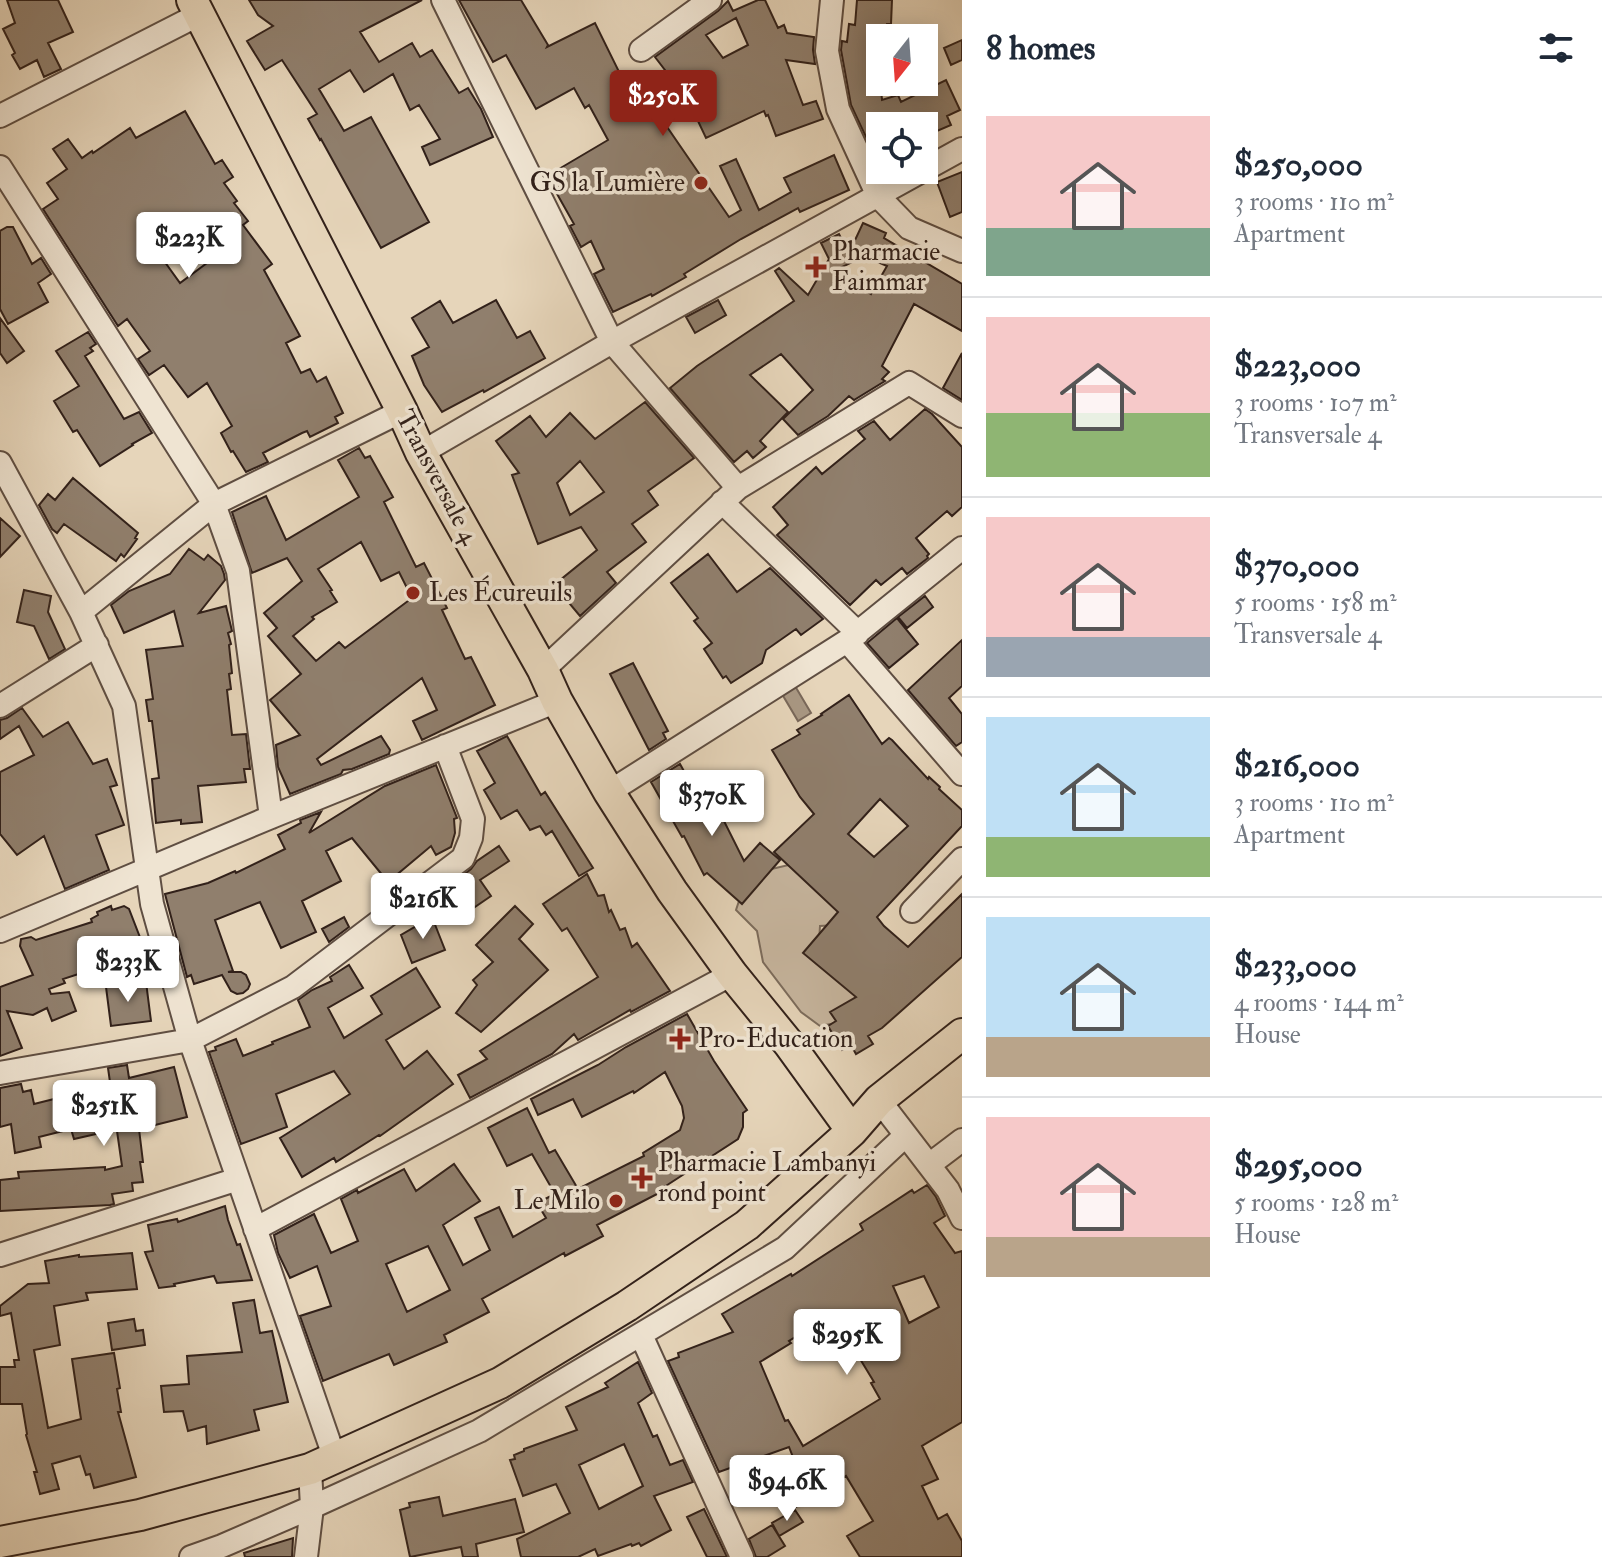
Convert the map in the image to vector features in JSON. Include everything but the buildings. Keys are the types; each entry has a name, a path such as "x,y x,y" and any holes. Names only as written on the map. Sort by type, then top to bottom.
{"main road":[{"name":"Transversale 4","path":"196,7 421,453 609,792 672,891 852,1131"},
{"path":"5,1547 140,1515 322,1464 500,1383 627,1306 747,1225 852,1131 879,1100 962,1034"}],"street":[{"path":"443,0 612,342 730,495 959,766"},
{"path":"641,50 710,0"},
{"path":"832,0 827,51 838,109 878,196 909,228 962,251"},
{"path":"0,116 196,7"},
{"path":"421,453 612,342 962,149"},
{"path":"0,167 214,504 238,571 271,817"},
{"path":"543,670 730,495 909,383 962,416"},
{"path":"81,612 214,504 402,411"},
{"path":"0,463 81,612 124,706 152,904 190,1040 255,1229 322,1464 312,1507 306,1557"},
{"path":"609,792 853,637 962,548"},
{"path":"0,706 97,645"},
{"path":"0,931 557,701"},
{"path":"0,1073 190,1040 293,987 463,858 471,838 473,819 445,746"},
{"path":"912,911 962,859"},
{"path":"255,1229 732,974"},
{"path":"879,1100 948,1190 962,1218"},
{"path":"191,1557 312,1507 479,1431 785,1248 906,1135"},
{"path":"929,1165 962,1140"},
{"path":"0,1255 238,1179"},
{"path":"641,1335 742,1557"}],"shaded area":[{"path":"795,686 811,713 798,721 782,694"},
{"path":"797,863 842,911 837,925 820,926 818,957 883,985 836,1023 820,1026 801,1012 763,962 757,931 736,910 741,895 763,871"}],"place":[{"name":"GS la Lumière","path":"701,183"},
{"name":"Pharmacie Faimmar","path":"816,267"},
{"name":"Les Écureuils","path":"413,593"},
{"name":"Pro-Education","path":"680,1039"},
{"name":"Pharmacie Lambanyi rond point","path":"642,1178"},
{"name":"Le Milo","path":"616,1201"}]}
